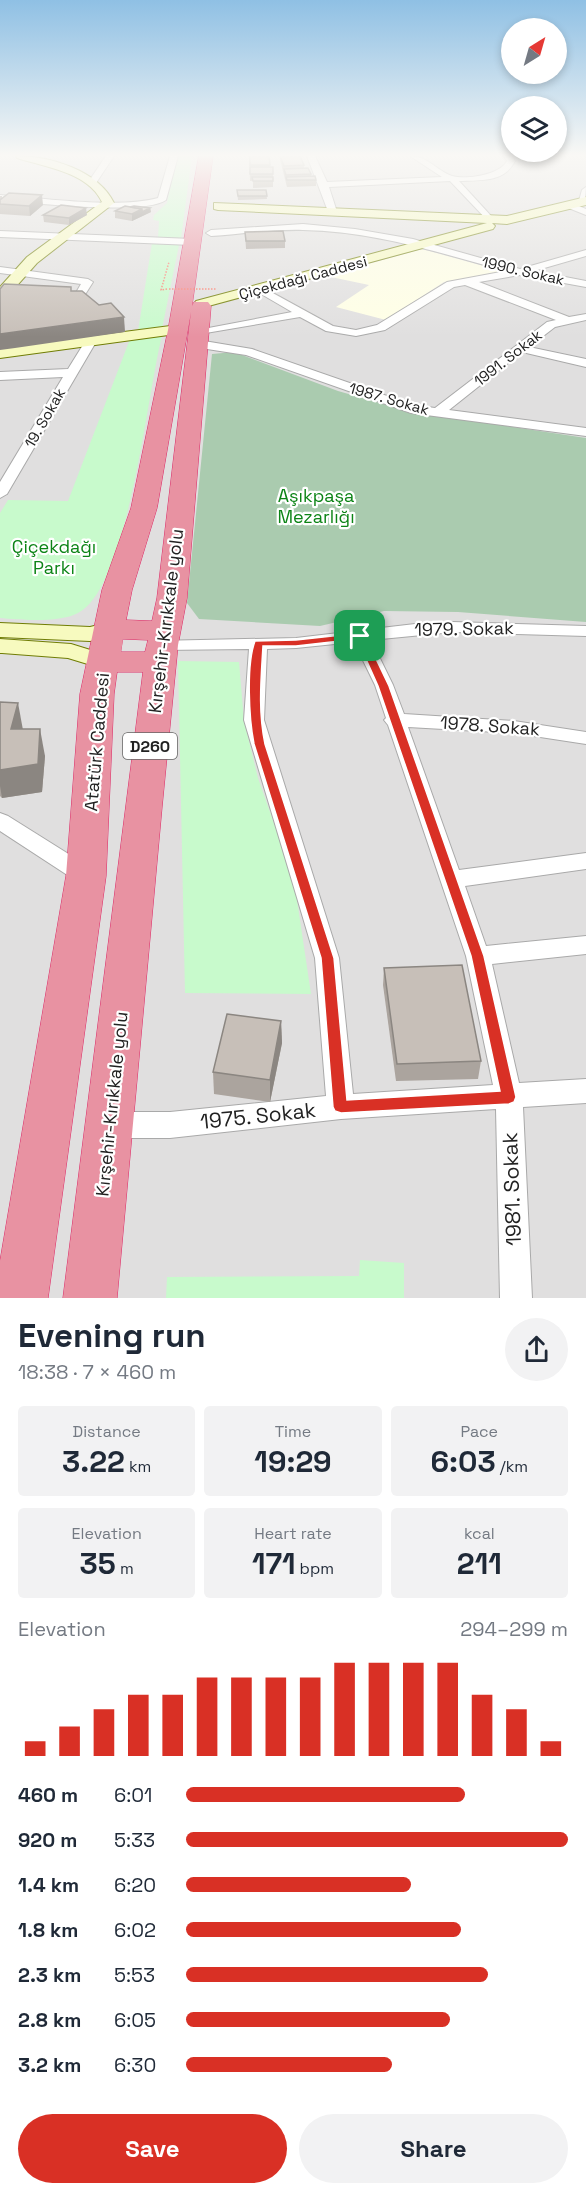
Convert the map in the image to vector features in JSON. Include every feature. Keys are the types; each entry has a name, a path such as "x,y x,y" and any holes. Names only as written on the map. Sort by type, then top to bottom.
{"highway":[{"name":"Kırşehir-Kırıkkale yolu","path":"90,1298 163,646 172,598 209,217"},
{"name":"Atatürk Caddesi","path":"21,1298 86,876 98,694 117,590 144,508 198,320"},
{"path":"108,646 163,646"}],"street":[{"path":"4,296 19,274 61,237 89,217"},
{"name":"1990. Sokak","path":"0,234 61,237 178,217"},
{"name":"1990. Sokak","path":"244,217 379,236 424,245 520,272 586,284"},
{"path":"435,217 507,220 521,217"},
{"name":"Çiçekdağı Caddesi","path":"0,353 90,342 198,320 260,290 507,220"},
{"path":"260,290 330,329 342,332 369,331 381,328 451,284 520,272 586,253"},
{"path":"0,270 88,282 77,299 55,298"},
{"path":"520,272 581,296"},
{"path":"466,281 567,320"},
{"path":"198,320 302,313"},
{"name":"1991. Sokak","path":"436,413 550,324 586,317"},
{"name":"1987. Sokak","path":"198,320 248,352 394,404 436,413 585,431"},
{"name":"19. Sokak","path":"0,494 90,342"},
{"path":"520,348 586,363"},
{"path":"0,376 72,373"},
{"name":"1979. Sokak","path":"163,646 296,643 453,627 586,631"},
{"path":"0,630 90,634 108,646"},
{"name":"1981. Sokak","path":"360,636 384,686 478,956 509,1097 516,1298"},
{"path":"258,643 254,720 327,958 341,1107"},
{"path":"0,646 71,651 108,646"},
{"name":"1978. Sokak","path":"394,720 473,723 546,730 586,738"},
{"path":"0,821 86,876"},
{"path":"453,879 586,861"},
{"path":"478,956 586,945"},
{"name":"1975. Sokak","path":"110,1125 170,1125 341,1107 586,1091"}],"path":[{"path":"169,289 198,320"}],"shaded area":[{"path":"0,217 586,217 586,1298 0,1298"},
{"path":"422,249 505,272 444,282 386,320 336,307 369,285 331,277 354,268"}],"green space":[{"path":"154,217 184,217 181,239 158,238 159,221 153,220"},
{"path":"152,243 179,245 162,329 138,331"},
{"name":"Çiçekdağı Parkı","path":"162,336 134,486 111,567 96,596 78,613 70,616 40,620 0,618 0,513 8,500 68,501 130,339"},
{"name":"Aşıkpaşa Mezarlığı","path":"234,352 338,391 408,411 586,438 586,622 458,612 384,611 320,626 199,619 187,603 212,354"},
{"path":"178,661 239,662 244,721 258,778 294,880 311,994 185,993"},
{"path":"360,1260 404,1263 404,1298 166,1298 167,1277 359,1276"}],"building":[{"path":"283,231 285,241 246,241 245,232"},
{"path":"4,284 71,287 71,291 82,291 99,305 111,303 124,317 0,334 0,289"},
{"path":"0,702 18,703 11,729 40,729 38,764 0,770"},
{"path":"462,965 481,1061 397,1064 384,968"},
{"path":"227,1014 281,1021 270,1080 213,1072"}],"route":[{"path":"360,636 384,686 478,956 509,1097 341,1107 327,958 254,720 258,643 296,643 360,636"}]}
